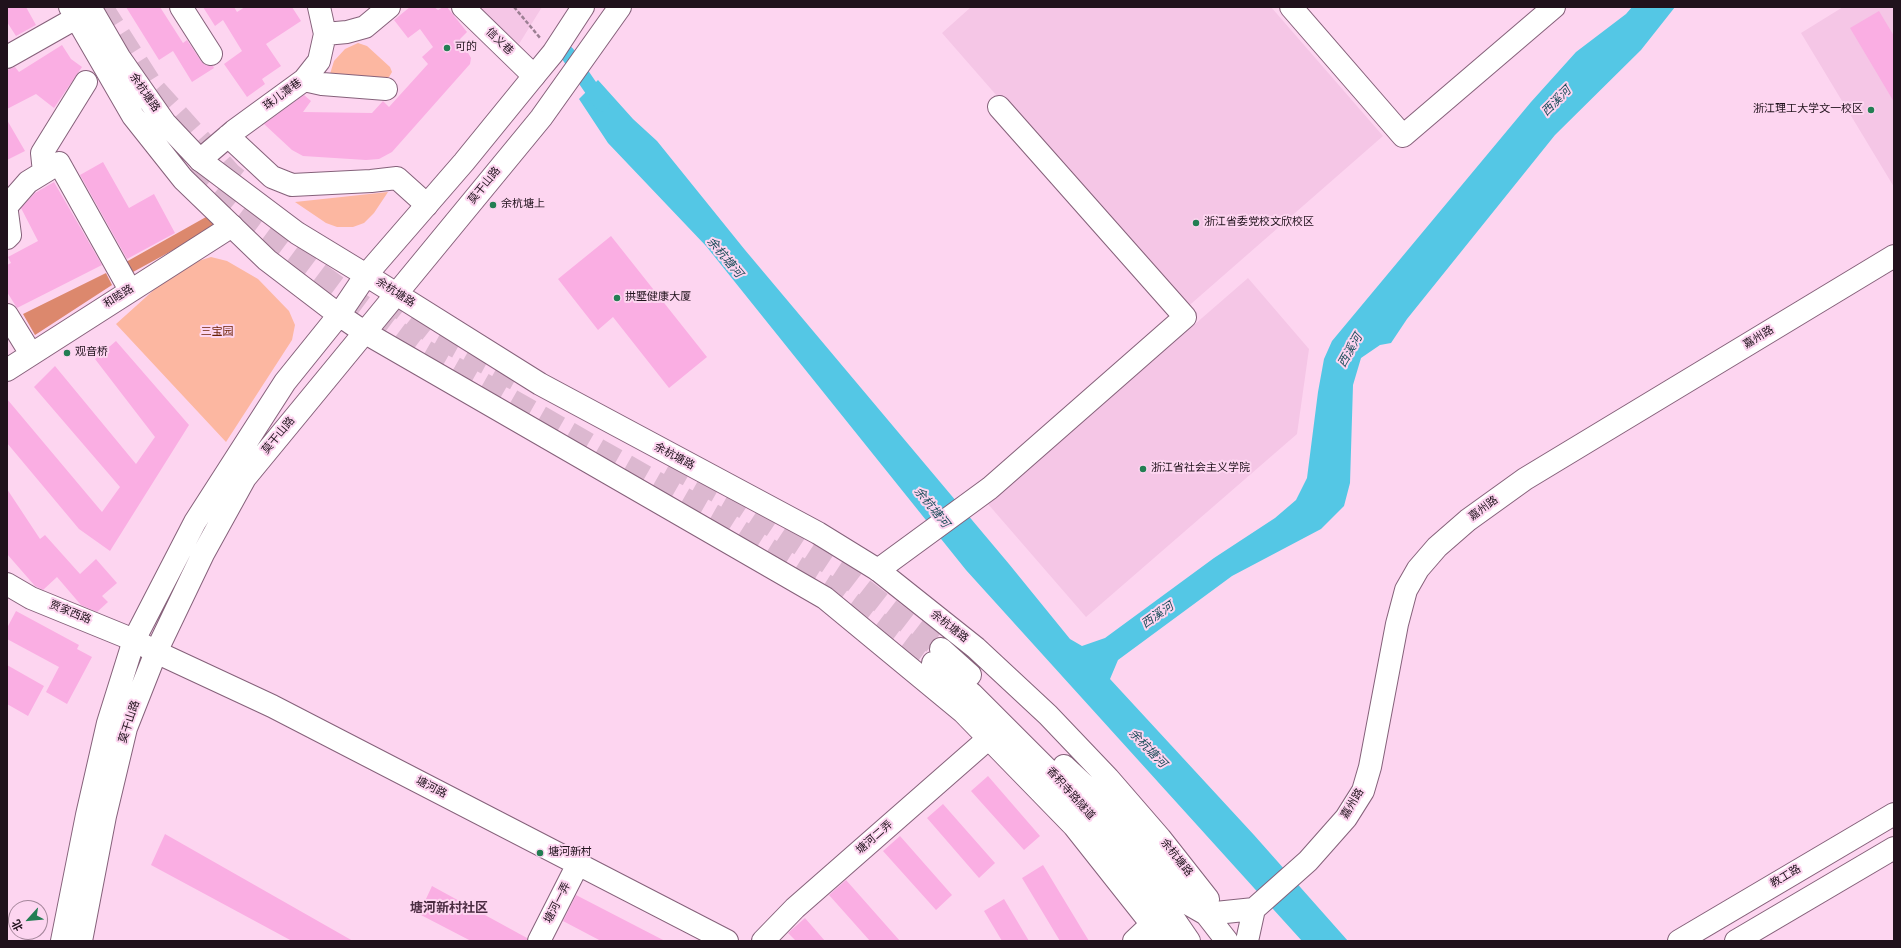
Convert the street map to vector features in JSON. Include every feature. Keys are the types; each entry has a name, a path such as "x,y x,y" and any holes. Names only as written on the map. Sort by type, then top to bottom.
{"main road":[{"path":"181,7 211,54"},
{"name":"珠儿潭巷","path":"200,160 228,136 304,80 319,61 325,34 319,7"},
{"path":"325,34 347,32 365,27 389,7"},
{"name":"信义巷","path":"463,7 534,76"},
{"name":"莫干山路","path":"62,941 87,815 108,723 134,640 194,522 232,461 285,382 338,315 366,275 464,162 553,53 582,7"},
{"name":"莫干山路","path":"81,941 105,816 126,728 156,652 203,554 245,478 541,118 620,7"},
{"path":"1291,7 1403,136 1554,7"},
{"path":"8,54 78,11"},
{"name":"余杭塘路","path":"78,11 119,57 165,123 200,160 297,233 540,384 818,533 878,570 976,648 1048,715 1108,778 1160,838 1208,899 1206,914"},
{"name":"余杭塘路","path":"78,11 134,116 183,179 267,260 338,315 364,332 825,598 933,686 963,712 989,738 1074,826 1165,941"},
{"path":"304,80 322,84 386,89"},
{"path":"44,172 42,153 86,82"},
{"path":"878,570 990,488 1185,317 999,107"},
{"path":"228,136 272,177 292,185 371,181 396,178 427,205"},
{"path":"7,206 28,182 59,163 130,290"},
{"path":"7,212 10,234 7,238"},
{"name":"和睦路","path":"7,370 232,226"},
{"name":"嘉州路","path":"1254,909 1308,861 1346,818 1363,791 1370,767 1397,624 1406,590 1418,569 1437,547 1468,520 1525,479 1894,256"},
{"path":"7,315 31,354"},
{"name":"贾家西路","path":"7,584 31,598 134,640"},
{"name":"塘河路","path":"134,640 156,652 272,706 727,941"},
{"name":"香积寺路隧道","path":"1189,941 1176,922 1073,795 972,694 937,656 1018,719 1094,794 1137,842 1185,902 1206,914"},
{"name":"塘河二弄","path":"763,941 795,908 989,738"},
{"name":"教工路","path":"1678,941 1894,814"},
{"path":"1737,941 1894,848"},
{"name":"塘河一弄","path":"539,941 578,864"},
{"path":"1206,914 1254,909 1247,941"},
{"path":"1206,914 1227,941"},
{"path":"1134,941 1152,924"}],"path":[{"path":"514,7 553,53"}],"shaded area":[{"path":"477,7 542,7 519,44"},
{"name":"浙江省委党校文欣校区","path":"971,7 1271,7 1383,136 1184,310 942,33"},
{"name":"浙江理工大学文一校区","path":"1843,7 1894,7 1894,187 1801,33"},
{"path":"206,217 219,225 133,272 126,262"},
{"path":"106,273 112,285 35,335 23,314"},
{"name":"浙江省社会主义学院","path":"1248,278 1309,349 1297,434 1086,617 988,504"}],"green space":[{"path":"358,43 367,46 390,67 392,72 389,77 384,80 330,74 334,61 345,49"},
{"path":"388,192 374,213 364,223 353,227 337,227 326,223 295,202"},
{"name":"三宝园","path":"211,257 227,261 258,279 289,311 295,325 292,340 226,442 116,324 156,288 192,263"}],"water":[{"name":"西溪河","path":"1632,7 1675,7 1641,50 1555,135 1407,319 1391,343 1380,345 1361,358 1353,385 1350,483 1344,506 1321,529 1232,576 1118,660 1110,679 1254,835 1348,941 1302,941 966,570 706,246 608,143 579,99 598,80 633,119 657,141 745,250 1009,564 1070,639 1082,646 1105,638 1214,558 1275,518 1296,500 1307,478 1318,392 1324,359 1332,341 1531,102 1576,52 1626,14"}],"building":[{"path":"7,7 26,7 36,25 16,36 7,22"},
{"path":"126,7 160,7 183,43 187,40 201,61 205,65 213,66 214,68 192,82 173,51 159,60"},
{"path":"203,7 234,7 237,12 245,7 292,7 301,21 266,44 281,66 262,79 265,84 247,97 224,64 242,51 223,20 215,26"},
{"path":"410,7 434,7 438,10 443,7 447,7 467,32 460,39 471,58 470,64 392,152 379,159 366,160 303,156 292,150 264,124 304,95 311,101 303,112 372,113 383,101 389,107 428,64 422,57 433,47 420,29 408,38 394,20"},
{"path":"1879,11 1894,36 1894,102 1850,28"},
{"path":"62,45 71,59 82,67 54,108 36,94 7,109 7,70 15,67 19,72"},
{"path":"7,120 25,151 7,160"},
{"path":"103,162 129,208 154,194 175,233 127,259 80,175"},
{"path":"54,182 102,265 17,308 7,292 7,265 11,263 8,257 38,241 21,208 35,193"},
{"name":"拱墅健康大厦","path":"611,236 707,357 669,388 613,317 598,330 558,279"},
{"path":"116,341 189,425 110,551 79,529 7,443 7,399 102,512 120,487 34,387 55,366 136,464 155,437 95,359"},
{"path":"7,489 40,539 45,535 80,574 96,559 117,583 102,596 108,602 97,612 81,605 57,577 43,590 35,586 7,554"},
{"path":"16,611 79,645 77,649 92,657 67,704 46,692 59,667 7,639 7,628"},
{"path":"7,665 44,686 28,716 7,704"},
{"path":"988,776 1040,836 1024,850 971,791"},
{"path":"943,804 995,863 979,878 927,818"},
{"path":"165,834 353,941 292,941 151,865"},
{"path":"900,836 952,895 936,910 883,851"},
{"path":"1043,865 1089,941 1060,941 1022,878"},
{"path":"846,880 900,941 870,941 829,895"},
{"path":"432,886 527,938 527,941 471,941 419,914"},
{"path":"576,895 665,941 601,941 563,921"},
{"path":"1004,899 1029,941 1002,941 984,911"},
{"path":"805,918 825,941 796,941 788,933"}],"waterway":[{"name":"余杭塘河","path":"567,53 602,104"}],"tunnel":[{"path":"102,7 153,87 231,174 240,181"},
{"path":"189,172 234,210 417,346 726,522 839,593 933,663"},
{"path":"386,297 434,335 516,380"},
{"path":"669,465 735,502 840,571 941,649"}],"place":[{"name":"可的","path":"447,48"},
{"name":"浙江理工大学文一校区","path":"1871,110"},
{"name":"余杭塘上","path":"493,205"},
{"name":"浙江省委党校文欣校区","path":"1196,223"},
{"name":"拱墅健康大厦","path":"617,298"},
{"name":"观音桥","path":"67,353"},
{"name":"浙江省社会主义学院","path":"1143,469"},
{"name":"塘河新村","path":"540,853"}],"district":[{"name":"塘河新村社区","path":"449,909"}]}
